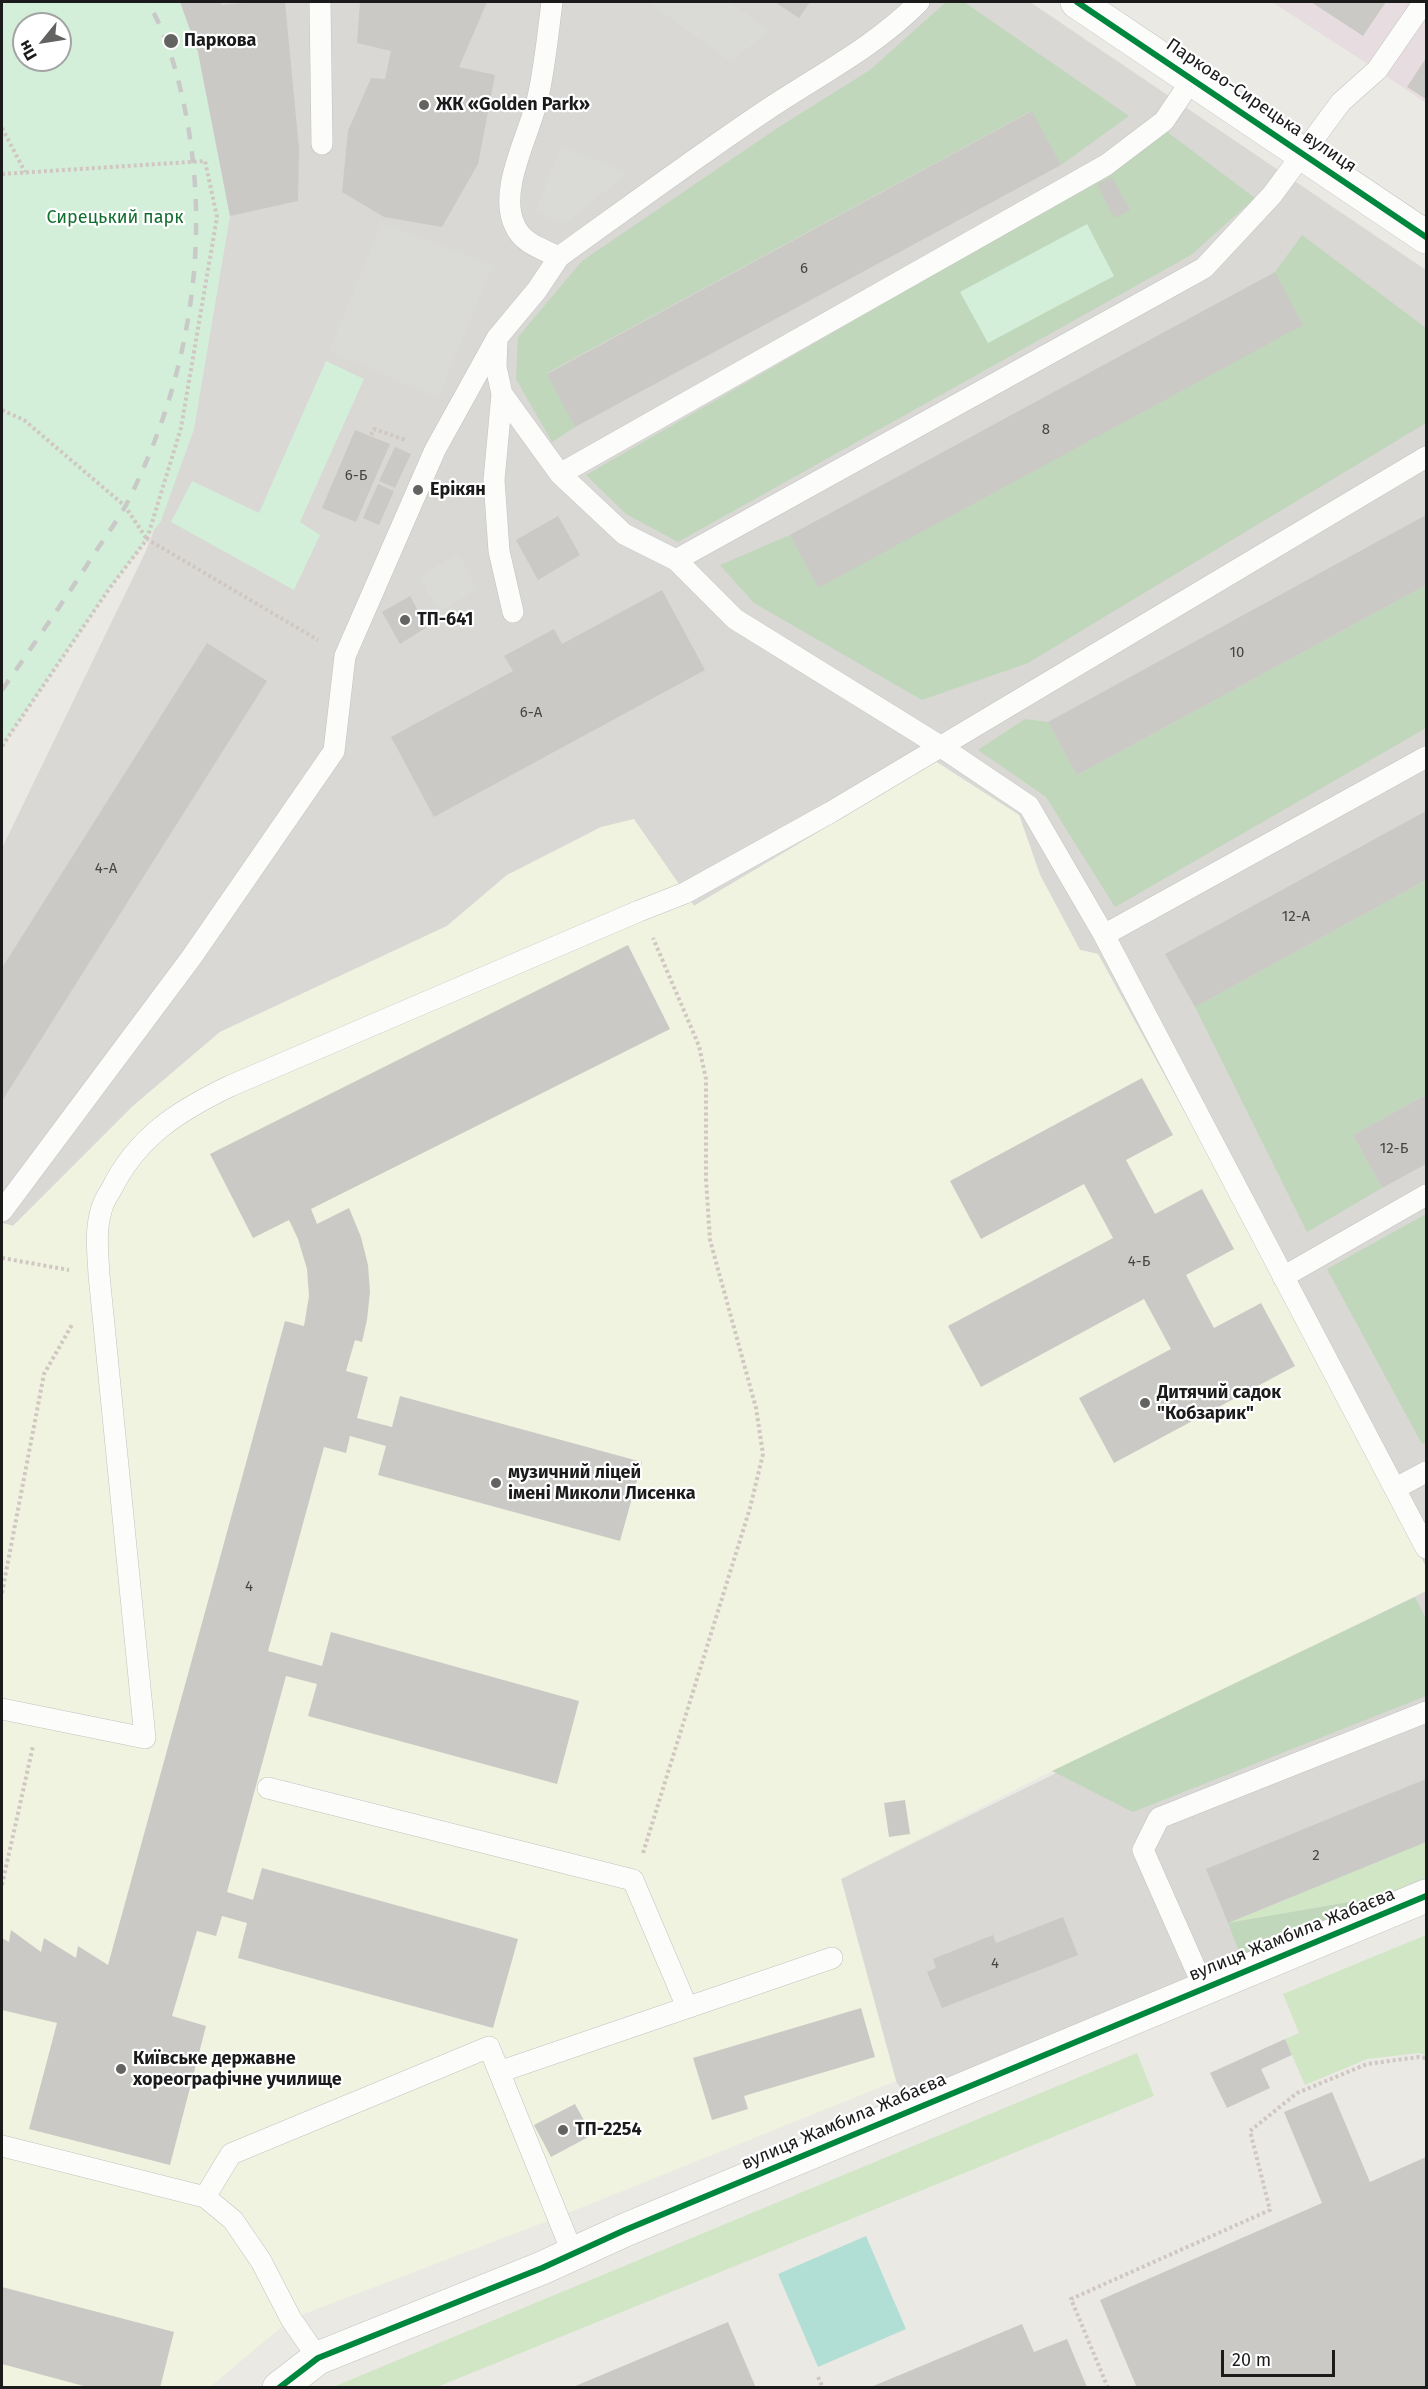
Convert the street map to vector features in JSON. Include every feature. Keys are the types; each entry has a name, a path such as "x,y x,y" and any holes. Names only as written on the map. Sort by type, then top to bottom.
{"street":[{"name":"Парково-Сирецька вулиця","path":"1077,2 1303,152 1426,237"},
{"name":"вулиця Жамбила Жабаєва","path":"279,2388 318,2358 515,2279 1426,1896"}],"lane":[{"path":"320,2 322,144"},
{"path":"552,2 538,99 517,165 509,203 514,225 521,236 530,244 559,256"},
{"path":"2,1211 191,958 333,750 345,656 435,450 497,338 537,290 559,256 770,108 861,49 919,2"},
{"path":"676,560 1204,268 1272,195 1341,102 1377,70 1424,2"},
{"path":"560,474 1106,165 1164,121 1192,78"},
{"path":"497,338 496,367 502,394 494,480 499,551 513,612"},
{"path":"502,394 560,474 624,534 676,560 735,619 940,746 1029,806 1104,935 1426,1548"},
{"path":"2,1709 145,1738 99,1275 98,1230 101,1209 122,1166 155,1130 206,1097 230,1086 639,910 685,893 831,812 1426,457"},
{"path":"1104,935 1426,756"},
{"path":"1283,1277 1426,1195"},
{"path":"1396,1488 1426,1472"},
{"path":"1204,1988 1143,1850 1159,1818 1426,1712"},
{"path":"268,1788 633,1880 687,2007"},
{"path":"499,2072 832,1958"},
{"path":"205,2197 231,2154 489,2047 573,2254"},
{"path":"2,2146 205,2197 233,2220 261,2261 291,2319 318,2358"}],"path":[{"path":"2,128 26,172"},
{"path":"2,174 205,160 217,217 181,428 147,539 109,589 2,746"},
{"path":"2,410 24,420 125,506 147,539 345,656"},
{"path":"371,435 374,429 435,450"},
{"path":"633,1880 750,1508 763,1454 756,1408 710,1240 706,1179 706,1080 699,1046 639,910"},
{"path":"2,1258 99,1275 44,1374 2,1593"},
{"path":"2,1886 39,1716"},
{"path":"1108,2388 1071,2299 1270,2210 1250,2131 1297,2093 1367,2064 1426,2058"},
{"path":"819,2378 823,2388"}],"shaded area":[{"path":"180,2 1030,2 1426,270 1426,1567 1254,1239 1098,954 1080,950 1040,875 1019,815 937,762 694,906 634,820 507,875 447,926 220,1032 133,1106 13,1226 2,1223 2,848 145,553 194,429 198,52"},
{"path":"648,2 729,2 770,30 731,62"},
{"path":"946,2 964,2 1129,116 1061,165 1031,111 547,373 575,427 552,442 516,379 518,337 582,261 779,127 870,70"},
{"path":"1272,2 1426,2 1426,103 1377,70"},
{"path":"1166,131 1255,198 1191,255 678,542 626,514 586,475 1110,173"},
{"path":"561,146 628,173 565,224 535,213"},
{"path":"381,223 493,265 438,398 329,351"},
{"path":"1302,235 1426,328 1426,423 1028,663 922,700 754,603 720,565 790,535 818,587 1275,272"},
{"path":"458,553 477,589 439,612 419,576"},
{"path":"1426,585 1426,728 1115,907 1046,797 978,750 1025,719 1048,722 1077,775"},
{"name":"музичний ліцей імені Миколи Лисенка","path":"936,762 1019,815 1040,875 1080,950 1098,954 1254,1239 1426,1567 1426,1591 1052,1771 841,1879 896,2081 558,2217 291,2319 210,2387 2,2387 2,1223 13,1226 133,1106 220,1032 447,926 507,875 601,827 634,819 694,906"},
{"path":"1426,880 1426,1095 1353,1135 1382,1188 1307,1232 1195,1007"},
{"path":"1426,1214 1426,1442 1422,1444 1327,1269"},
{"path":"1426,1591 1426,1884 908,2100 896,2081 841,1879"},
{"path":"1415,1597 1426,1619 1426,1696 1133,1812 1052,1771"},
{"path":"1379,1897 1241,1957 1228,1923"},
{"path":"866,2236 906,2329 818,2367 778,2274"}],"green space":[{"name":"Сирецький парк","path":"2,2 180,2 198,52 230,216 194,429 161,521 109,589 2,746"},
{"path":"1087,224 1114,276 988,343 960,292"},
{"path":"326,361 364,379 300,522 320,535 294,590 171,522 192,481 259,513"},
{"path":"1426,1842 1426,1877 1379,1897 1228,1923"},
{"path":"1426,1935 1426,2055 1419,2053 1367,2059 1305,2085 1285,2039 1299,2033 1283,1994"},
{"path":"1137,2053 1154,2096 437,2387 333,2387"}],"building":[{"path":"180,2 220,2 221,5 285,2 299,149 298,201 230,216 198,52"},
{"name":"ЖК «Golden Park»","path":"360,2 487,2 459,67 495,75 478,164 442,227 384,217 342,192 348,131 371,78 385,79 391,51 357,43"},
{"path":"775,2 810,2 799,18"},
{"path":"1311,2 1386,2 1363,36"},
{"path":"1426,58 1426,99 1407,87"},
{"path":"1032,111 1061,165 575,427 547,374"},
{"path":"1112,177 1130,210 1114,218 1097,184"},
{"path":"1275,272 1303,325 818,588 790,535"},
{"path":"355,430 390,444 356,522 322,508"},
{"path":"395,447 411,454 395,488 379,481"},
{"path":"378,484 394,491 379,525 363,518"},
{"path":"1426,515 1426,585 1077,775 1048,722"},
{"path":"558,516 580,555 538,580 516,540"},
{"path":"662,590 705,670 434,817 391,737 513,671 504,656 554,629 562,644"},
{"name":"ТП-641","path":"410,596 427,627 400,644 382,612"},
{"path":"207,643 267,681 2,1101 2,968"},
{"path":"1426,811 1426,880 1195,1007 1165,954"},
{"path":"628,945 670,1029 311,1209 317,1224 349,1208 361,1237 368,1265 370,1292 367,1320 362,1342 355,1340 346,1371 368,1377 357,1418 392,1427 400,1396 642,1462 620,1541 378,1475 386,1446 350,1436 346,1453 324,1447 268,1651 322,1666 331,1632 579,1701 557,1784 308,1716 317,1684 286,1676 227,1892 253,1900 262,1868 518,1939 493,2028 238,1958 247,1923 222,1916 216,1936 197,1931 172,2016 206,2026 170,2165 29,2129 57,2023 2,2010 2,1938 9,1942 11,1930 41,1952 44,1938 76,1958 78,1946 108,1965 285,1321 304,1326 309,1296 307,1269 298,1239 289,1220 253,1238 210,1154"},
{"path":"1142,1078 1173,1135 1126,1160 1155,1214 1202,1189 1234,1249 1186,1275 1200,1302 1214,1328 1261,1303 1295,1366 1114,1463 1079,1398 1171,1349 1144,1299 981,1387 948,1326 1113,1238 1084,1184 981,1239 950,1181"},
{"path":"1426,1095 1426,1164 1382,1188 1353,1135"},
{"path":"1426,1779 1426,1842 1228,1923 1206,1869"},
{"path":"905,1800 910,1834 889,1837 884,1803"},
{"path":"1063,1917 1078,1955 942,2008 927,1972 936,1968 933,1959 993,1935 996,1943"},
{"path":"861,2008 875,2057 744,2096 748,2109 712,2120 693,2058"},
{"path":"1285,2039 1292,2055 1261,2069 1270,2088 1227,2108 1210,2073"},
{"path":"1332,2092 1370,2182 1426,2157 1426,2388 1137,2388 1100,2300 1322,2203 1284,2112"},
{"name":"ТП-2254","path":"575,2104 592,2135 551,2157 534,2125"},
{"path":"2,2287 174,2332 160,2388 91,2388 2,2364"},
{"path":"728,2322 756,2388 573,2388 573,2387"},
{"path":"1022,2324 1034,2352 1067,2339 1087,2387 871,2387"}],"railway":[{"path":"2,690 62,604 126,505 151,451 171,394 185,337 193,278 196,219 193,160 183,101 167,43 148,2"}],"cycle path":[{"path":"1077,2 1426,237"},
{"path":"279,2388 318,2358 542,2268 625,2230 1426,1896"}],"place":[{"name":"Паркова","path":"171,41"},
{"name":"ЖК «Golden Park»","path":"424,105"},
{"name":"Ерікян","path":"418,490"},
{"name":"ТП-641","path":"405,620"},
{"name":"Дитячий садок \"Кобзарик\"","path":"1145,1403"},
{"name":"музичний ліцей імені Миколи Лисенка","path":"496,1483"},
{"name":"Київське державне хореографічне училище","path":"121,2069"},
{"name":"ТП-2254","path":"563,2130"}]}
